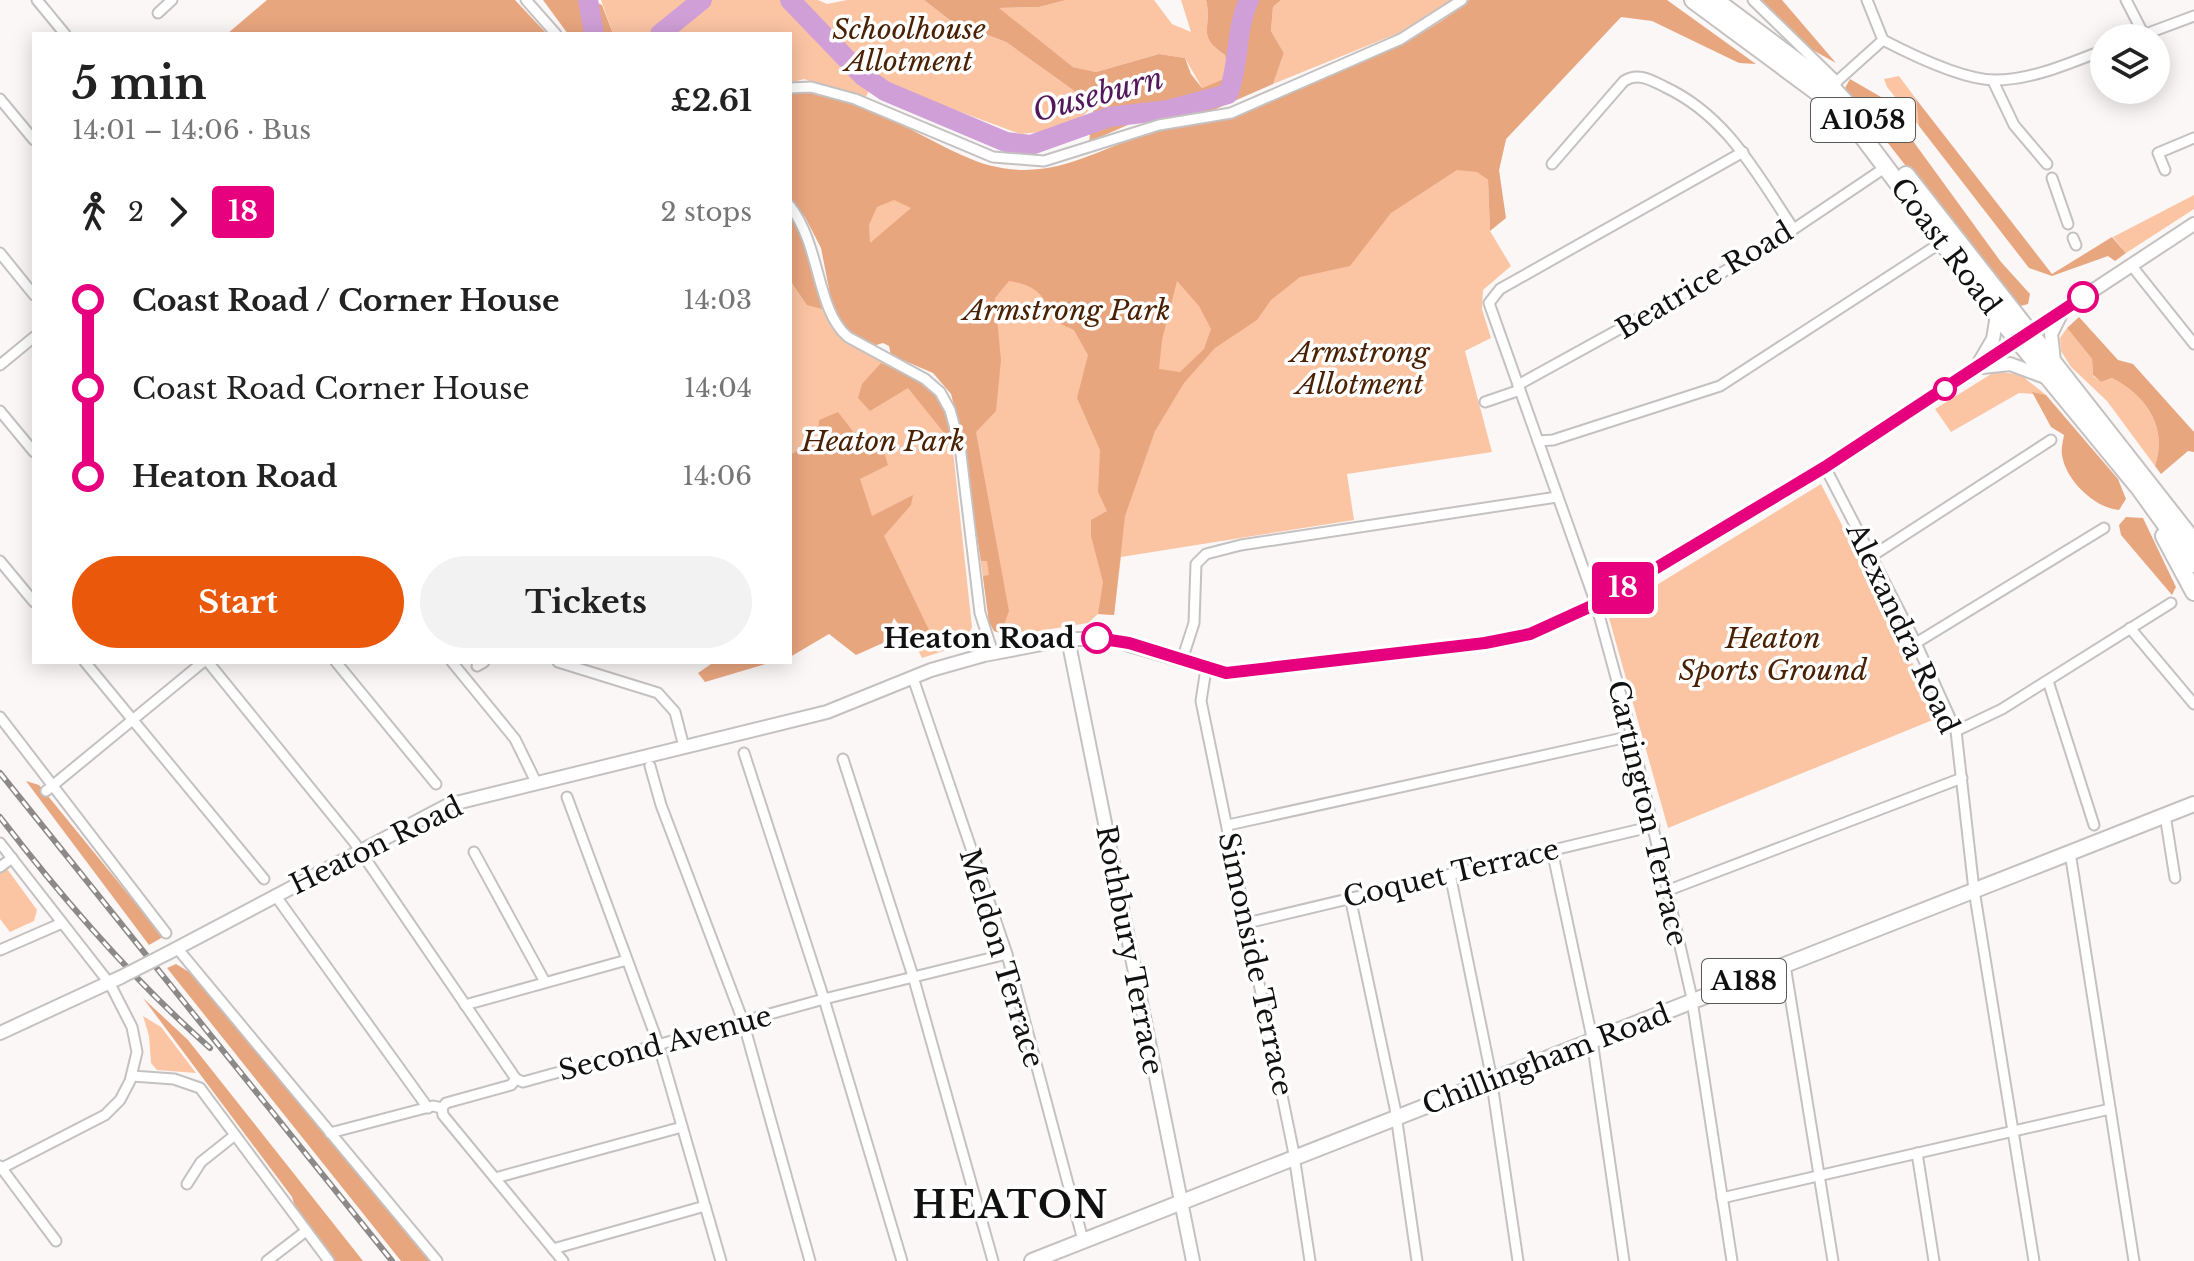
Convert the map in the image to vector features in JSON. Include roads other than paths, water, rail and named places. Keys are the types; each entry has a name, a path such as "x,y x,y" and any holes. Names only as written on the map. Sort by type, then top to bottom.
{"highway":[{"name":"Coast Road","path":"1693,0 1824,97 1857,129 1997,315 2023,337"},
{"name":"Coast Road","path":"1715,0 1834,84 2023,337 2140,470 2194,542"},
{"name":"Coast Road","path":"2054,374 2194,564"},
{"path":"2140,470 2194,523"},
{"path":"2140,489 2194,592"}],"main road":[{"name":"Chillingham Road","path":"1032,1261 2194,804"}],"street":[{"path":"37,0 63,32"},
{"path":"158,13 172,0"},
{"path":"526,0 554,32"},
{"path":"792,88 811,87 855,99 993,157 1044,161 1159,125 1231,113 1401,39 1462,0"},
{"path":"1753,0 1834,84 1883,40"},
{"path":"1867,0 1883,40 1922,60 1993,81 2033,75 2090,55"},
{"path":"2126,0 2135,24"},
{"path":"2170,25 2194,16"},
{"path":"1552,164 1624,81 1633,77 1645,78 1704,110 1743,152 1793,228"},
{"path":"1993,81 2014,125 2047,164"},
{"path":"0,99 32,138"},
{"path":"2165,170 2158,153 2194,138"},
{"name":"Cartington Terrace","path":"1732,1261 1692,1002 1632,736 1596,604 1490,310 1495,294 1743,152"},
{"name":"Beatrice Road","path":"1485,402 1519,387 1761,251 1886,167"},
{"path":"2052,178 2068,224"},
{"path":"792,210 812,245 829,309 848,337 925,379 945,399 958,437 980,613 993,653"},
{"path":"1206,669 1220,673 1253,672 1485,643 1530,634 1596,604 1825,467 2194,224"},
{"path":"1538,441 1553,440 1720,386 1942,242"},
{"path":"0,253 32,293"},
{"path":"2131,265 2194,344"},
{"path":"1975,369 2010,364 2054,374 2051,339 2062,311"},
{"path":"1975,369 1993,339 1997,315"},
{"path":"0,365 32,339"},
{"path":"0,411 32,450"},
{"path":"1872,556 2051,440"},
{"name":"Alexandra Road","path":"1825,467 1916,643 1956,731 1974,890 2034,1261"},
{"path":"1182,660 1194,623 1196,564 1206,554 1241,545 1557,497"},
{"path":"1916,643 2104,528"},
{"path":"0,561 32,600"},
{"path":"1956,731 2002,709 2171,603"},
{"path":"2130,628 2194,704"},
{"name":"Heaton Road","path":"0,1033 115,981 448,805 827,712 913,678 993,653 1068,639 1119,640 1206,669"},
{"name":"Rothbury Terrace","path":"1068,639 1193,1261"},
{"path":"87,664 264,879"},
{"path":"48,789 203,664"},
{"path":"208,664 361,851 516,1079"},
{"path":"338,664 436,784"},
{"path":"454,664 515,739 536,782"},
{"path":"564,664 658,693 675,712 684,747"},
{"name":"Simonside Terrace","path":"1206,669 1201,701 1294,1158 1310,1261"},
{"name":"Meldon Terrace","path":"913,678 1007,954 1068,1194 1083,1240"},
{"path":"2048,681 2094,825"},
{"path":"0,717 48,789 166,933"},
{"path":"1228,825 1632,736"},
{"path":"744,753 824,999 902,1261"},
{"path":"843,759 913,976 993,1261"},
{"path":"650,766 661,805 743,1021 810,1261"},
{"path":"1669,890 1962,778"},
{"path":"567,797 658,1043 721,1261"},
{"path":"2165,815 2175,878"},
{"name":"Coquet Terrace","path":"1247,923 1654,826"},
{"path":"0,843 62,923 115,981 132,1027 137,1052 132,1076 120,1100 105,1115 1,1168 56,1241"},
{"path":"1552,850 1591,1041 1624,1261"},
{"path":"474,852 545,982"},
{"path":"2070,852 2134,1261"},
{"path":"0,867 12,858"},
{"path":"1450,874 1491,1081 1518,1261"},
{"path":"275,895 428,1108"},
{"path":"1350,897 1395,1117 1417,1261"},
{"path":"0,950 62,923"},
{"path":"173,950 210,988 437,1261"},
{"name":"Second Avenue","path":"330,1133 428,1108 442,1108 446,1103 511,1085 516,1079 523,1082 824,999 1007,954"},
{"path":"465,1005 627,960"},
{"path":"1785,965 1833,1261"},
{"path":"132,1076 174,1079 200,1088 329,1261"},
{"path":"442,1108 443,1115 563,1261"},
{"path":"1722,1198 2110,1109"},
{"path":"495,1178 682,1127"},
{"path":"187,1184 201,1162 235,1135"},
{"path":"1917,1153 1934,1261"},
{"path":"553,1249 705,1206"},
{"path":"267,1261 306,1231"}],"waterway":[{"name":"Ouseburn","path":"588,0 594,32"},
{"name":"Ouseburn","path":"662,32 702,0"},
{"name":"Ouseburn","path":"790,0 863,76 885,91 1006,142 1031,145 1109,117 1168,110 1228,94 1249,0"}],"railway":[{"path":"0,773 392,1261"},
{"path":"0,817 99,937 210,1048"}],"place":[{"name":"Heaton Road","path":"1097,638"}],"district":[{"name":"HEATON","path":"1011,1205"}],"park label":[{"name":"Schoolhouse Allotment","path":"909,45"},
{"name":"Armstrong Park","path":"1067,310"},
{"name":"Armstrong Allotment","path":"1360,368"},
{"name":"Heaton Park","path":"883,441"},
{"name":"Heaton Sports Ground","path":"1773,654"}]}
